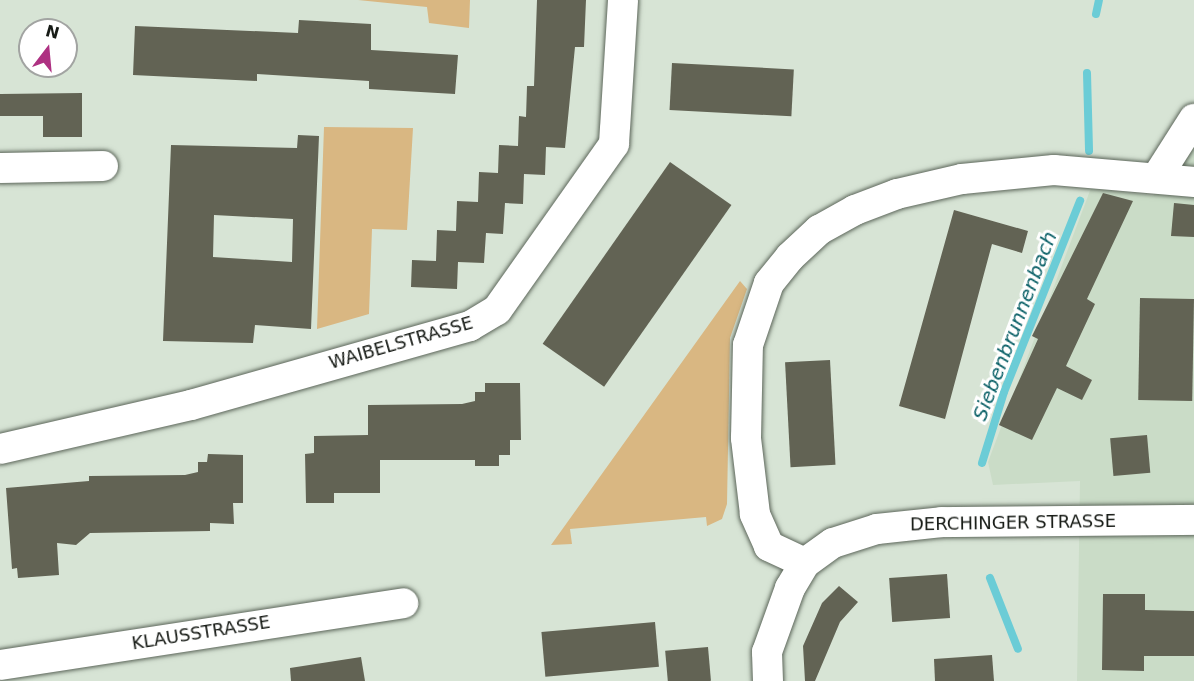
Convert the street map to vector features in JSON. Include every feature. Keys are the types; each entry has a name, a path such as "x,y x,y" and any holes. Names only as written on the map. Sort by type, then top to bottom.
{"street":[{"name":"WAIBELSTRASSE","path":"0,449 191,405 470,326 498,310 614,144 623,0"},
{"path":"1157,177 1194,119"},
{"path":"0,168 103,166"},
{"path":"805,563 769,546 755,514 746,438 750,335 769,283 790,256 819,230 855,210 897,194 962,179 1054,170 1157,177 1194,182"},
{"name":"DERCHINGER STRASSE","path":"768,681 766,652 775,621 805,563 833,543 916,524 1194,520"},
{"name":"KLAUSSTRASSE","path":"0,665 403,603"}],"shaded area":[{"path":"358,0 470,0 469,28 429,23 427,7"},
{"path":"324,127 413,128 407,230 372,229 369,314 317,329"},
{"path":"1194,143 1194,681 1077,681 1080,481 993,485 988,462 1091,188 1153,196"},
{"path":"740,281 747,289 730,338 727,504 722,519 707,526 706,517 570,529 572,544 551,545"}],"building":[{"path":"537,0 586,0 584,47 575,47 565,148 546,147 545,175 524,174 523,204 505,203 503,234 486,233 484,263 458,262 457,289 411,287 412,260 436,261 437,230 456,231 457,201 478,202 479,172 498,173 499,145 518,146 519,116 526,117 527,86 534,86"},
{"path":"299,20 371,24 371,50 458,55 455,94 369,89 369,81 257,74 257,81 133,75 135,26 298,33"},
{"path":"672,63 794,69 791,116 670,110"},
{"path":"82,93 82,137 43,137 43,116 0,116 0,94"},
{"path":"298,135 319,136 311,329 255,325 253,343 163,341 171,145 297,148","holes":["214,215 293,219 292,262 213,257"]},
{"path":"670,162 731,205 604,387 543,344"},
{"path":"1103,193 1133,201 1087,299 1095,304 1066,366 1092,380 1082,400 1057,388 1032,440 999,425 1038,339 1032,336"},
{"path":"1174,203 1194,205 1194,237 1171,236"},
{"path":"954,210 1028,231 1022,253 992,244 945,419 899,406"},
{"path":"1140,298 1194,299 1192,401 1138,400"},
{"path":"830,360 835,465 791,467 785,362"},
{"path":"485,383 520,383 521,440 510,440 510,455 499,455 499,466 475,466 475,460 380,460 380,493 334,493 334,503 306,503 305,454 314,453 314,436 368,435 368,405 462,404 475,401 475,392 485,392"},
{"path":"1147,435 1150,473 1113,476 1110,438"},
{"path":"208,454 243,455 243,503 233,503 234,524 210,523 210,531 90,533 76,545 57,543 59,575 18,578 17,568 12,569 6,488 89,481 89,476 185,475 198,472 198,462 207,462"},
{"path":"947,574 950,618 892,622 889,578"},
{"path":"839,586 858,602 840,622 815,681 805,681 803,646 822,603"},
{"path":"1103,594 1145,594 1145,610 1194,611 1194,656 1144,656 1144,671 1102,670"},
{"path":"655,622 659,667 545,677 541,632"},
{"path":"708,647 711,681 668,681 665,651"},
{"path":"992,655 994,681 935,681 934,659"},
{"path":"361,657 365,681 291,681 290,668"}],"waterway":[{"name":"Siebenbrunnenbach","path":"1096,14 1099,0"},
{"name":"Siebenbrunnenbach","path":"1087,73 1089,151"},
{"name":"Siebenbrunnenbach","path":"982,463 1004,392 1080,201"},
{"name":"Siebenbrunnenbach","path":"990,578 1018,649"}]}
